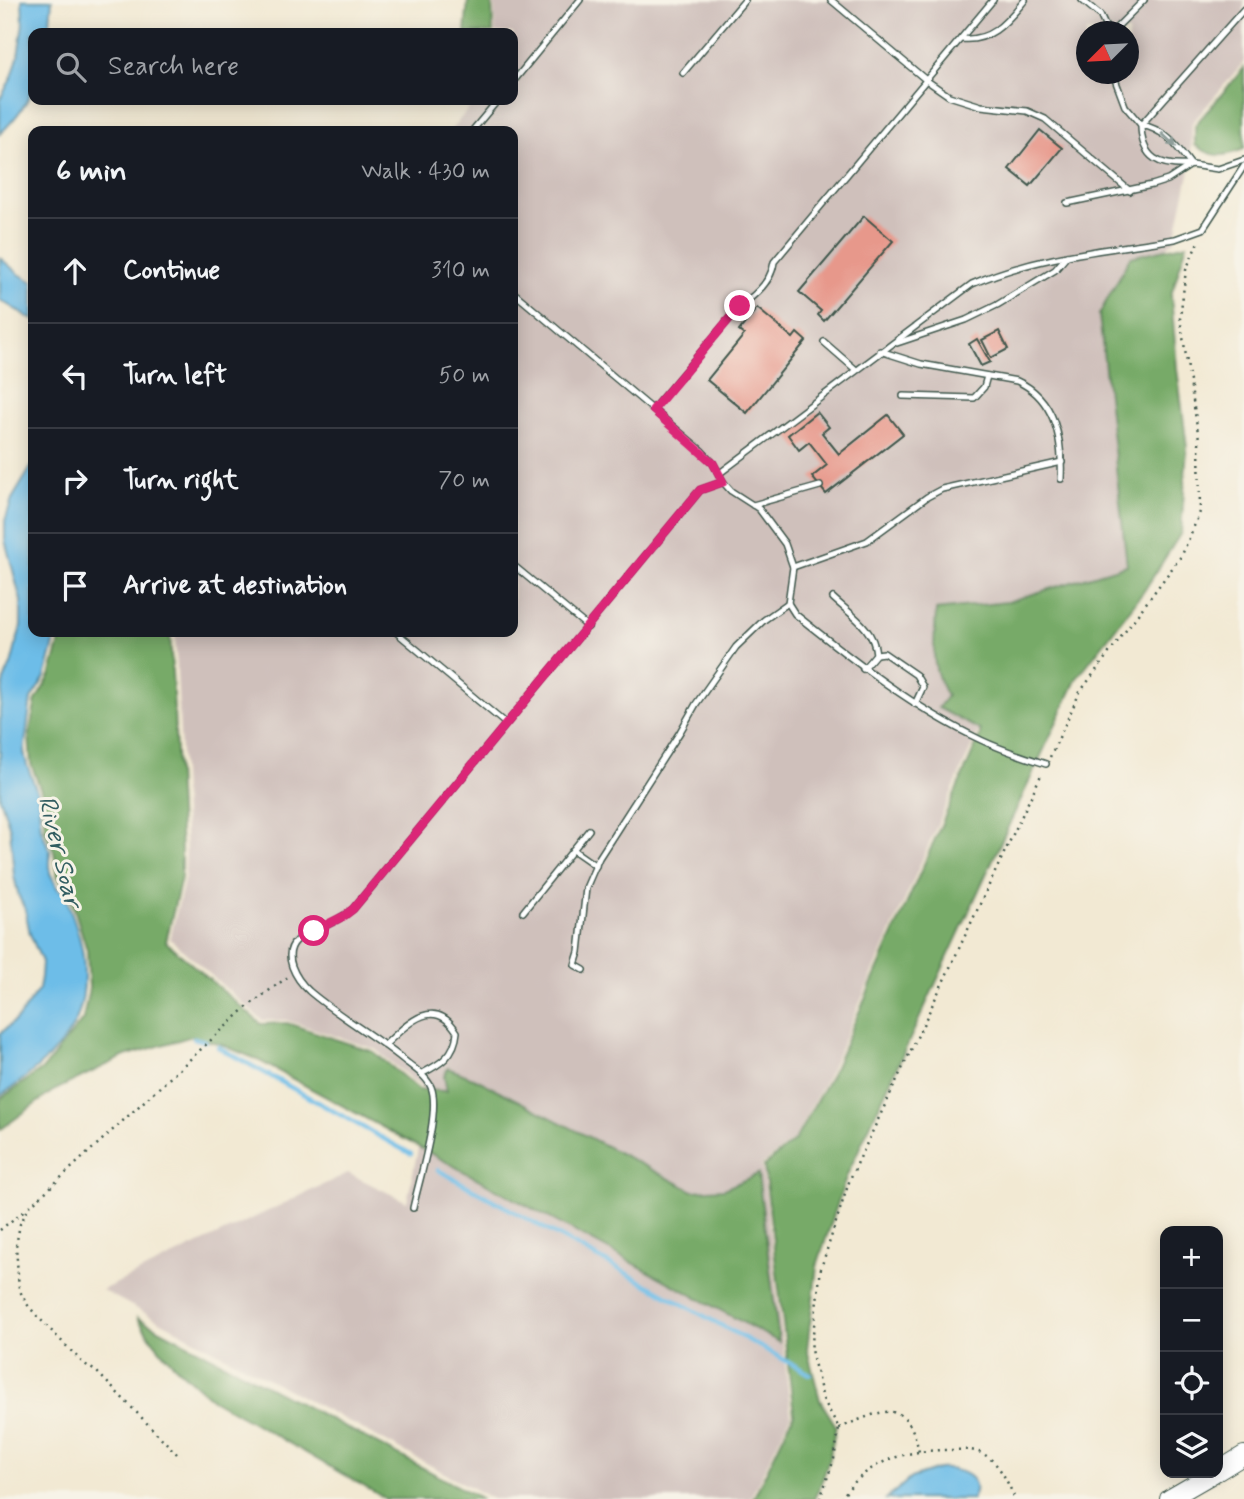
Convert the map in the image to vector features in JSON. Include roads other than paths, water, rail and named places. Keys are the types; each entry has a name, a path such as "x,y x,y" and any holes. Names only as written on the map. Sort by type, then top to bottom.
{"highway":[{"path":"1223,1468 1244,1455"},
{"path":"1169,1499 1206,1478"}],"lane":[{"path":"518,76 580,0"},
{"path":"683,73 745,0"},
{"path":"831,0 926,80 962,102 1027,111 1045,119 1130,191"},
{"path":"653,410 740,306 753,297 773,273 774,262 993,0"},
{"path":"961,39 972,40 993,33 1025,0"},
{"path":"1082,0 1103,21"},
{"path":"1122,21 1144,0"},
{"path":"1141,125 1244,9"},
{"path":"1117,84 1125,106 1141,125 1141,137 1150,157 1172,166 1191,165 1218,169 1244,160"},
{"path":"476,126 494,105"},
{"path":"1141,125 1153,127 1163,133 1174,142 1191,165"},
{"path":"1067,204 1168,180 1191,165"},
{"path":"720,473 855,369 972,284 1024,265 1175,239 1203,229 1244,166"},
{"path":"890,345 966,320 997,305 1055,270 1067,256"},
{"path":"518,296 701,450 731,491 754,505 776,529 793,567 788,603 795,614 863,668 915,704 982,741 1046,764"},
{"path":"824,342 855,369"},
{"path":"880,351 921,364 1017,381 1039,394 1052,416 1062,462 1061,479"},
{"path":"903,396 974,398 984,387 987,376"},
{"path":"793,567 867,541 942,489 1062,462"},
{"path":"413,1208 435,1111 431,1086 422,1074 385,1045 309,991 294,972 290,954 297,940 353,909 700,490 723,482"},
{"path":"754,505 820,486"},
{"path":"518,569 588,627"},
{"path":"833,598 868,629 875,641 876,654"},
{"path":"584,970 575,965 579,952 586,888 596,866 696,704 736,647 764,620 788,603"},
{"path":"402,637 506,723"},
{"path":"863,668 876,654 884,653 916,676 923,687 915,704"},
{"path":"523,912 589,830"},
{"path":"573,850 596,866"},
{"path":"385,1045 417,1018 429,1013 446,1018 457,1032 456,1045 445,1060 422,1074"}],"water":[{"path":"22,0 52,0 49,28 28,28 28,98 0,134 0,99 12,77 23,23"},
{"path":"0,258 28,279 28,317 0,300"},
{"path":"28,472 28,637 55,637 45,677 31,699 24,752 38,794 41,829 50,851 50,873 58,889 65,893 80,940 84,986 78,1015 65,1038 33,1071 0,1096 0,1034 18,1018 39,989 42,962 19,897 14,876 10,829 0,797 0,709 4,680 11,665 21,626 21,601 5,540 5,521 12,499"},
{"path":"938,1469 960,1472 972,1479 975,1491 972,1499 886,1499 911,1478"}],"waterway":[{"path":"194,1038 205,1041"},
{"path":"218,1047 411,1154"},
{"path":"438,1170 810,1374"}],"water label":[{"name":"River Soar","path":"61,851"}]}
